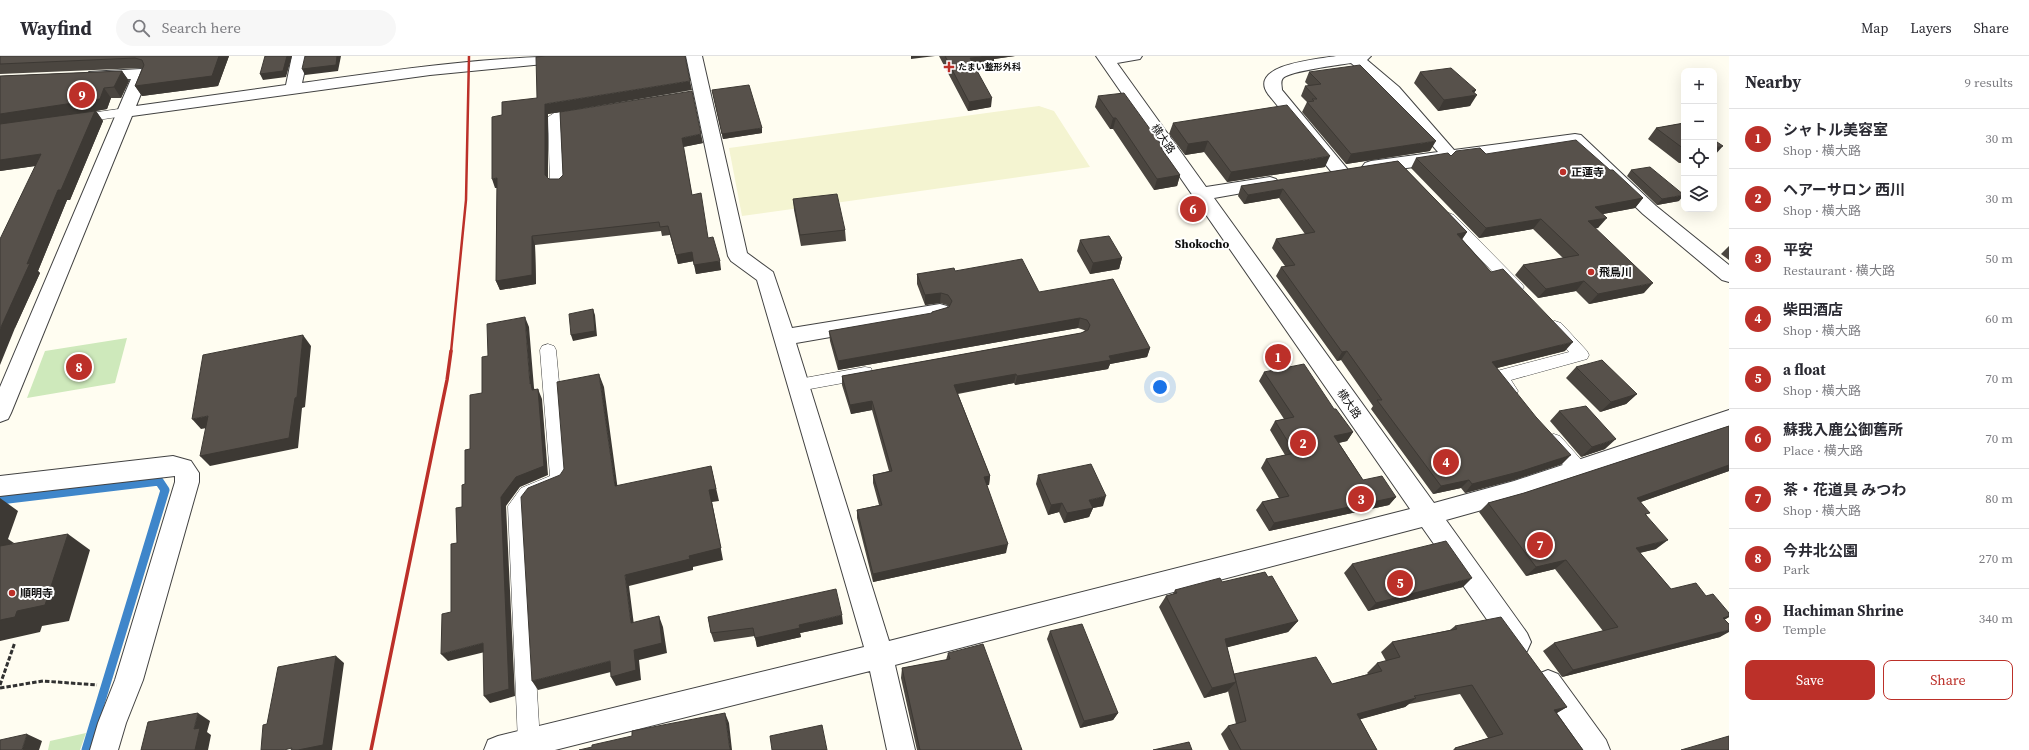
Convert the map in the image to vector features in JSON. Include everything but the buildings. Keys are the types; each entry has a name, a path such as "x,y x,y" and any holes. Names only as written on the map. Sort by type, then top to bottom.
{"street":[{"path":"293,88 300,56"},
{"path":"126,112 430,70 506,64 575,56"},
{"path":"694,56 695,96 738,256 766,277 880,656 901,750"},
{"path":"1105,58 1134,56"},
{"path":"1449,155 1419,118 1371,68 1358,57 1289,69 1278,74 1273,82 1274,91 1333,173 1402,169 1449,155 1575,139 1617,182 1658,219 1729,275"},
{"name":"横大路","path":"1105,58 1427,515 1596,750"},
{"path":"0,413 126,112 140,74 82,75"},
{"path":"1202,194 1287,180"},
{"path":"784,337 940,311"},
{"path":"498,750 880,656 1427,515 1514,491 1729,419"},
{"path":"0,486 173,466 183,468 187,473 187,482 129,680 112,723 104,750"}],"lane":[{"path":"557,184 554,117 593,111"},
{"path":"63,121 126,112"},
{"path":"1440,208 1527,298"},
{"path":"1519,400 1499,378 1581,355 1543,315"},
{"path":"529,742 517,506 527,493 559,480 548,350"},
{"path":"799,385 884,370"},
{"path":"1544,429 1579,469"}],"path":[{"path":"15,642 0,687 43,681 96,686"}],"green space":[{"path":"1039,106 1054,111 1090,167 742,216 729,148"},
{"path":"127,338 115,383 27,398 45,351"},
{"path":"86,733 80,750 48,750 50,741"}],"waterway":[{"path":"0,500 159,481 165,490 86,750"}],"railway":[{"path":"451,352 466,200 469,56"},
{"path":"371,750 447,380 451,351"}],"place":[{"name":"たまい整形外科","path":"949,67"},
{"name":"Hachiman Shrine","path":"82,95"},
{"name":"正蓮寺","path":"1563,172"},
{"name":"蘇我入鹿公御舊所","path":"1193,209"},
{"name":"飛鳥川","path":"1591,272"},
{"name":"シャトル美容室","path":"1278,357"},
{"name":"今井北公園","path":"79,367"},
{"name":"ヘアーサロン 西川","path":"1303,443"},
{"name":"柴田酒店","path":"1446,462"},
{"name":"平安","path":"1361,499"},
{"name":"茶・花道具 みつわ","path":"1540,545"},
{"name":"a float","path":"1400,583"},
{"name":"順明寺","path":"12,593"}],"district":[{"name":"Shokocho","path":"1202,244"}]}
